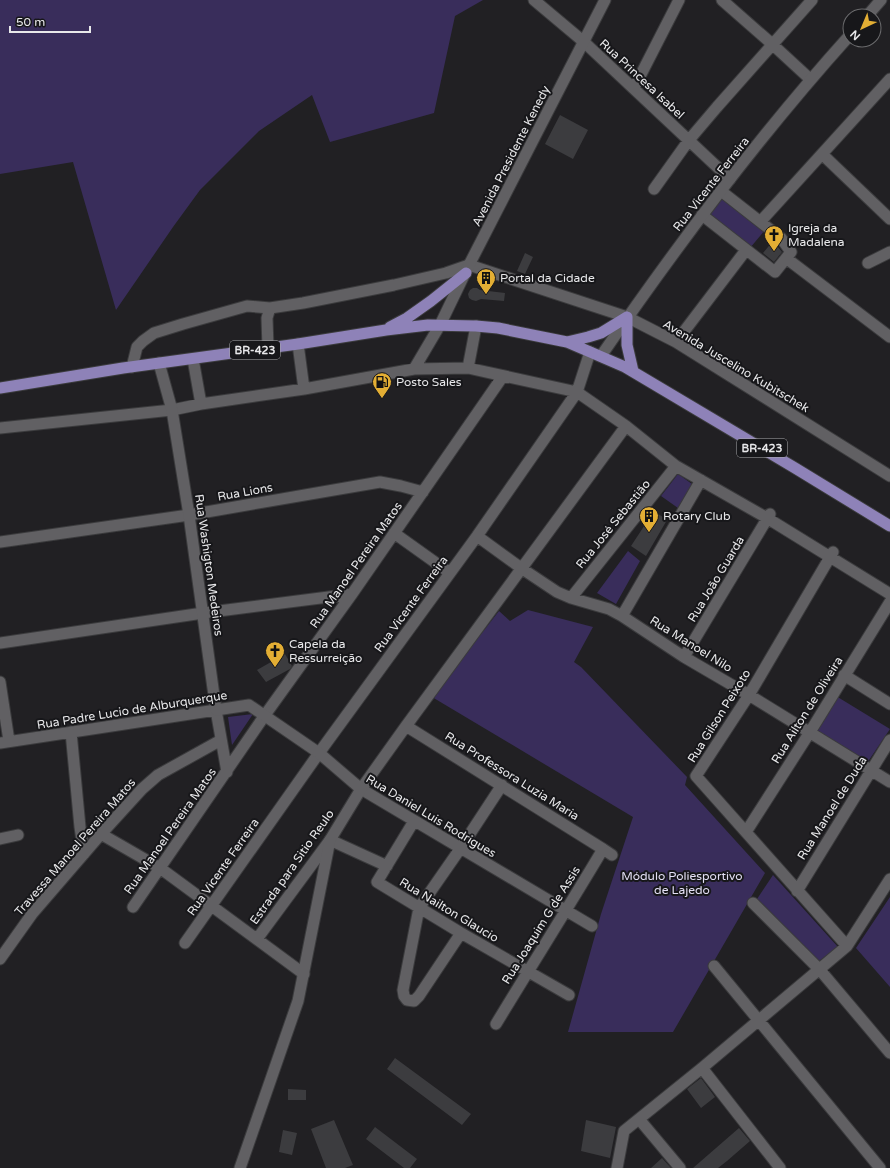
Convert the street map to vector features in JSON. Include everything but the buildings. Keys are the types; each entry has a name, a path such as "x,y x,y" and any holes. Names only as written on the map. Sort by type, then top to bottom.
{"main road":[{"path":"386,330 407,318 431,301 467,269"},
{"path":"567,342 601,333 627,317"},
{"path":"627,317 627,345 633,371"},
{"name":"BR-423","path":"0,388 128,367 298,344 386,330 428,325 498,328 567,342 633,371 890,526"}],"street":[{"name":"Rua Princesa Isabel","path":"534,0 584,42 730,178"},
{"name":"Avenida Presidente Kenedy","path":"414,369 440,325 467,269 605,0"},
{"path":"634,88 679,0"},
{"path":"722,0 810,79"},
{"path":"654,189 689,140 717,106 812,0"},
{"path":"874,8 881,0"},
{"name":"Rua Vicente Ferreira","path":"185,943 319,753 477,536 577,392 596,354 627,317 730,178 810,79 842,44"},
{"path":"761,221 890,79"},
{"path":"822,154 890,219"},
{"path":"702,215 774,272 791,252 781,238 721,191"},
{"path":"676,342 746,250"},
{"path":"868,263 890,252"},
{"path":"786,258 890,338"},
{"path":"128,367 137,347 154,333 247,306 270,308 394,285 467,269"},
{"name":"Avenida Juscelino Kubitschek","path":"467,269 627,317 676,342 890,476"},
{"path":"268,348 267,318 270,308"},
{"path":"468,368 476,326"},
{"path":"298,344 304,389"},
{"path":"193,359 201,404"},
{"name":"Rua Washigton Medeiros","path":"159,363 172,410 189,515 216,710 227,772"},
{"path":"0,428 172,410 201,404 304,389 414,369 468,368 577,392 626,426 676,466 769,516 831,554 890,594"},
{"name":"Rua Manoel Pereira Matos","path":"133,907 265,715 352,594 503,376"},
{"path":"361,789 626,426"},
{"name":"Rua José Sebastião","path":"571,598 676,466"},
{"path":"622,616 701,480"},
{"name":"Rua Lions","path":"0,542 189,515 380,482 423,492"},
{"name":"Rua João Guarda","path":"684,657 769,516"},
{"path":"394,533 450,573"},
{"name":"Rua Manoel Nilo","path":"477,536 557,592 571,598 609,609 622,616 684,657 810,732 890,782"},
{"name":"Rua Gilson Peixoto","path":"831,554 749,695 696,776 847,946"},
{"path":"0,643 203,613 352,594"},
{"name":"Rua Ailton de Oliveira","path":"746,832 890,602"},
{"path":"844,675 890,704"},
{"path":"0,682 4,742"},
{"name":"Rua Padre Lucio de Alburquerque","path":"4,742 249,705 265,715"},
{"name":"Rua Daniel Luis Rodrigues","path":"265,715 319,753 361,789 592,926"},
{"name":"Rua Professora Luzia Maria","path":"406,726 607,852"},
{"path":"71,732 79,819 84,854"},
{"name":"Travessa Manoel Pereira Matos","path":"0,959 32,914 142,789 158,775 222,740"},
{"name":"Rua Manoel de Duda","path":"797,890 890,740"},
{"path":"461,933 419,996 414,1001 407,1000 404,996 403,990 419,908 502,785"},
{"name":"Estrada para Sitio Reulo","path":"257,939 330,840 361,789"},
{"name":"Rua Nailton Glaucio","path":"414,821 377,882 461,933 569,995"},
{"path":"101,834 160,868 304,974"},
{"path":"0,839 18,835"},
{"path":"240,1168 298,1000 330,840 387,866"},
{"name":"Rua Joaquim G de Assis","path":"496,1024 566,911 607,852"},
{"path":"617,1168 624,1131 702,1068 847,946 890,879"},
{"path":"753,903 820,970 890,1053"},
{"path":"714,966 880,1168"},
{"path":"702,1068 780,1168"},
{"path":"639,1119 680,1168"}],"green space":[{"path":"0,0 483,0 455,16 434,113 330,142 312,95 259,131 200,190 116,310 73,162 0,174"},
{"path":"722,197 765,230 750,248 708,215"},
{"path":"678,474 692,484 678,508 661,496"},
{"path":"628,551 640,561 616,604 597,593"},
{"name":"Módulo Poliesportivo de Lajedo","path":"528,610 593,627 574,662 581,667 687,777 685,785 765,873 673,1032 568,1032 601,914 633,817 432,697 499,611 510,621"},
{"path":"836,696 890,729 867,763 814,731"},
{"path":"253,714 232,745 228,717"},
{"path":"773,875 838,947 819,961 757,899"},
{"path":"890,897 890,987 856,948"}],"place":[{"name":"Igreja da Madalena","path":"774,252"},
{"name":"Portal da Cidade","path":"486,295"},
{"name":"Posto Sales","path":"382,399"},
{"name":"Rotary Club","path":"649,533"},
{"name":"Capela da Ressurreição","path":"275,668"}]}
